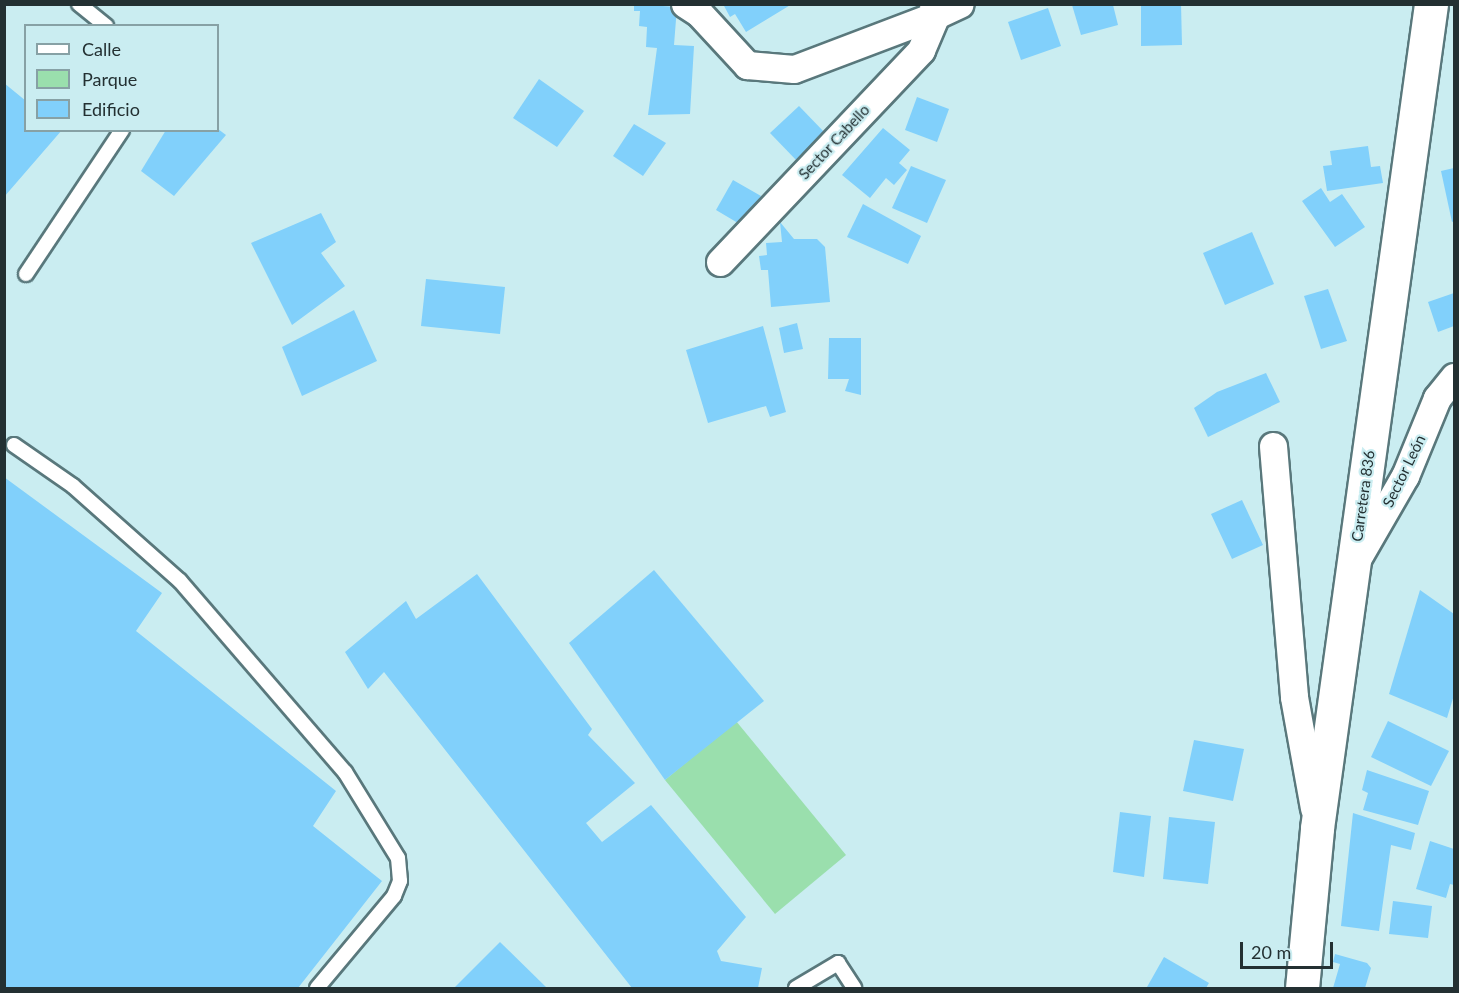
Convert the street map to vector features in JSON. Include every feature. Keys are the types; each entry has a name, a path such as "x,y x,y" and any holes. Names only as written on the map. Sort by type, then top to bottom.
{"street":[{"name":"Sector Cabello","path":"685,4 699,13 747,65 794,69 943,8"},
{"name":"Carretera 836","path":"1302,988 1317,828 1431,4"},
{"name":"Sector Cabello","path":"720,262 921,50 943,8"},
{"name":"Sector León","path":"1353,565 1405,476 1437,398 1455,377"},
{"path":"1273,446 1294,697 1317,828"}],"lane":[{"path":"79,4 104,24"},
{"path":"26,274 121,132"},
{"path":"14,445 73,486 180,580 345,772 398,858 400,881 394,896 317,988"},
{"path":"796,988 838,963 854,988"}],"green space":[{"path":"736,721 846,855 775,914 665,780"}],"building":[{"path":"634,4 677,7 674,45 694,46 690,114 648,115 657,48 646,47 647,27 639,26 640,11 634,11"},
{"path":"723,4 792,4 746,32 735,14 730,17"},
{"path":"1141,4 1181,4 1182,45 1141,46"},
{"path":"1072,5 1113,5 1118,25 1081,35"},
{"path":"1048,8 1061,46 1021,60 1008,22"},
{"path":"539,79 584,111 557,147 513,118"},
{"path":"4,83 24,99 24,132 60,132 4,197"},
{"path":"917,97 949,109 937,142 905,130"},
{"path":"799,106 827,135 798,162 770,133"},
{"path":"634,124 666,143 643,176 613,156"},
{"path":"883,128 910,150 899,163 907,170 894,185 886,178 870,198 842,175"},
{"path":"219,130 226,135 174,196 141,171 165,132 219,132"},
{"path":"1368,146 1371,167 1380,166 1383,183 1327,191 1323,166 1332,165 1330,151"},
{"path":"911,166 946,180 927,223 892,208"},
{"path":"1454,168 1454,221 1452,222 1441,171"},
{"path":"733,180 761,196 743,226 716,210"},
{"path":"1321,188 1330,202 1342,194 1365,227 1335,247 1302,201"},
{"path":"863,204 921,236 908,264 847,237"},
{"path":"321,213 336,242 321,253 345,286 292,325 251,243"},
{"path":"780,222 794,239 817,239 825,247 830,302 771,307 768,270 761,270 759,256 767,255 766,243 782,242"},
{"path":"1252,232 1274,284 1225,305 1203,253"},
{"path":"426,279 505,287 500,334 421,326"},
{"path":"1328,289 1347,341 1321,349 1304,296"},
{"path":"1454,293 1454,326 1438,332 1428,302"},
{"path":"354,310 377,361 302,396 282,347"},
{"path":"797,323 803,349 784,353 779,328"},
{"path":"763,326 786,412 770,417 766,406 708,423 686,350"},
{"path":"829,338 861,338 861,395 845,391 849,379 828,379"},
{"path":"1266,373 1280,402 1208,437 1194,408 1217,392"},
{"path":"4,477 162,593 136,631 336,791 313,826 382,881 298,988 4,988"},
{"path":"1242,500 1263,545 1232,559 1211,514"},
{"path":"654,570 764,701 665,780 569,643"},
{"path":"477,574 592,729 588,735 635,783 586,823 602,842 651,805 746,917 717,951 721,961 762,968 758,988 632,988 384,672 368,689 345,652 406,601 416,619"},
{"path":"1420,590 1454,614 1454,695 1447,718 1389,694"},
{"path":"1388,721 1449,751 1431,786 1371,757"},
{"path":"1194,740 1244,749 1233,801 1183,791"},
{"path":"1367,770 1429,791 1418,825 1363,810 1368,793 1362,790"},
{"path":"1120,812 1151,816 1144,877 1113,872"},
{"path":"1353,813 1415,833 1411,850 1391,845 1379,931 1341,926"},
{"path":"1169,817 1215,822 1208,884 1163,879"},
{"path":"1430,841 1454,849 1454,885 1450,884 1446,898 1416,889"},
{"path":"1393,901 1432,906 1428,938 1389,934"},
{"path":"500,942 547,988 454,988"},
{"path":"1335,954 1367,963 1371,968 1365,988 1333,988 1340,964 1333,962"},
{"path":"1164,957 1209,983 1206,988 1147,987"}]}
